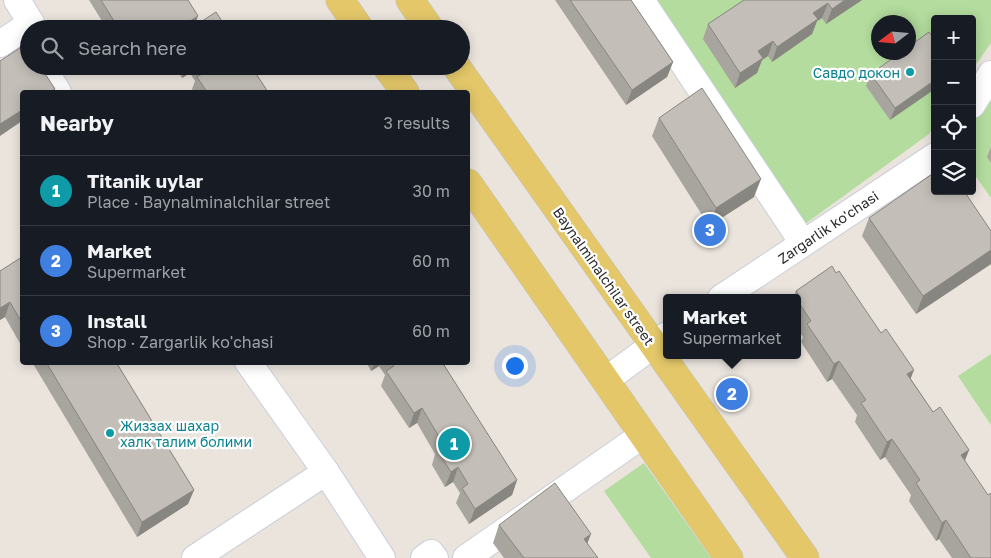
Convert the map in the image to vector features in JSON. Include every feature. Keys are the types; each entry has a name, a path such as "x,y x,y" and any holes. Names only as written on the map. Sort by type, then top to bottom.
{"main road":[{"path":"340,0 354,20"},
{"path":"410,0 424,20"},
{"path":"393,75 404,90"},
{"name":"Baynalminalchilar street","path":"463,75 660,340"},
{"path":"470,186 729,558"},
{"name":"Baynalminalchilar street","path":"673,359 805,558"}],"street":[{"path":"17,0 28,20"},
{"path":"641,0 804,244"},
{"path":"0,44 20,32"},
{"path":"976,98 991,74"},
{"path":"48,75 57,90"},
{"name":"Zargarlik ko'chasi","path":"727,294 931,159"},
{"path":"606,380 660,340"},
{"path":"250,365 326,472 382,558"},
{"path":"466,558 643,435"},
{"path":"195,558 326,472"},
{"path":"424,558 431,553 435,558"}],"green space":[{"path":"657,0 991,0 991,43 976,64 976,15 931,15 931,131 805,224"},
{"path":"991,95 991,198 976,177 976,118"},
{"path":"991,354 991,425 958,376"},
{"path":"644,463 711,558 651,558 604,491"}],"building":[{"path":"101,0 188,0 198,16 192,20 113,20"},
{"path":"570,0 631,0 673,62 632,90"},
{"path":"744,0 845,0 832,9 828,3 813,13 818,19 777,47 773,41 758,51 763,58 740,73 708,24"},
{"path":"216,12 221,20 204,20"},
{"name":"Cавдо докон","path":"929,32 931,35 931,83 895,108 871,74 890,60 916,60 916,41"},
{"path":"20,48 20,75 46,75 55,89 20,90 20,111 0,124 0,61"},
{"path":"200,75 257,75 267,90 206,90 197,77"},
{"path":"702,88 761,179 716,208 659,118"},
{"path":"931,175 931,195 967,195 991,231 991,250 923,296 869,218"},
{"path":"20,258 20,320 10,302 0,308 0,271"},
{"path":"832,266 836,273 839,271 881,333 886,329 914,370 907,374 933,412 940,407 969,450 961,455 988,495 991,493 991,558 971,558 946,520 942,523 916,483 920,480 892,439 887,442 861,403 866,400 839,361 834,364 807,324 811,321 801,306 801,294 798,294 796,291"},
{"name":"Жиззах шахар халк талим болими","path":"48,365 118,365 194,490 142,522"},
{"path":"444,365 517,480 475,509 462,488 468,484 458,467 451,472 437,450 444,445 422,408 414,413 386,371 394,366"},
{"path":"555,483 591,534 584,539 598,558 524,558 499,525"}],"place":[{"name":"Cавдо докон","path":"910,72"},
{"name":"Install","path":"710,230"},
{"name":"Market","path":"732,394"},
{"name":"Жиззах шахар халк талим болими","path":"110,433"},
{"name":"Titanik uylar","path":"454,444"}]}
